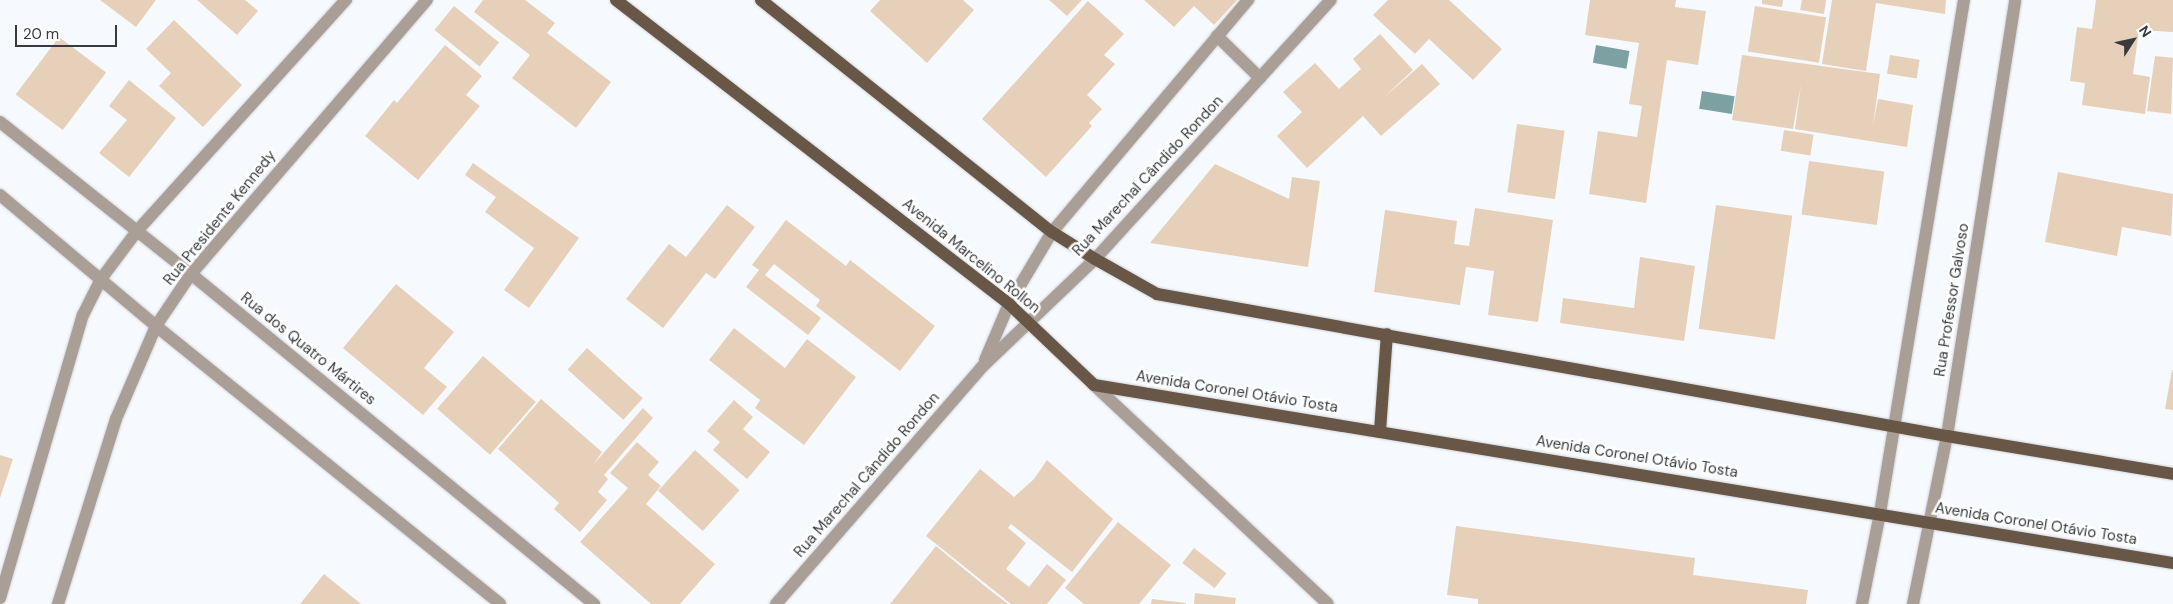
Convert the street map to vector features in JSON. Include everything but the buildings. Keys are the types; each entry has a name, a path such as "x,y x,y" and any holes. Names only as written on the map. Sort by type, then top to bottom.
{"main road":[{"name":"Avenida Marcelino Rollon","path":"616,0 1010,304 1094,385"},
{"path":"761,0 1052,232 1157,294 1947,436 2173,474"},
{"path":"1380,431 1387,334"},
{"name":"Avenida Coronel Otávio Tosta","path":"1094,385 1880,513 1929,523 2173,563"}],"street":[{"path":"0,598 83,316 101,279 137,231 346,0"},
{"name":"Rua Presidente Kennedy","path":"58,604 116,419 156,326 191,274 427,0"},
{"name":"Rua Marechal Cândido Rondon","path":"982,367 1010,304 1052,232 1248,0"},
{"name":"Rua Marechal Cândido Rondon","path":"776,604 982,367 1095,259 1331,0"},
{"path":"1862,604 1880,513 1964,0"},
{"name":"Rua Professor Galvoso","path":"1913,604 1947,436 2015,0"},
{"path":"1217,36 1260,78"},
{"name":"Rua dos Quatro Mártires","path":"0,122 191,274 594,604"},
{"path":"0,194 156,326 500,604"},
{"name":"Avenida Marcelino Rollon","path":"1094,385 1328,604"}],"water":[{"path":"1596,45 1629,51 1626,69 1593,63"},
{"path":"1702,91 1735,96 1732,114 1699,109"}]}
